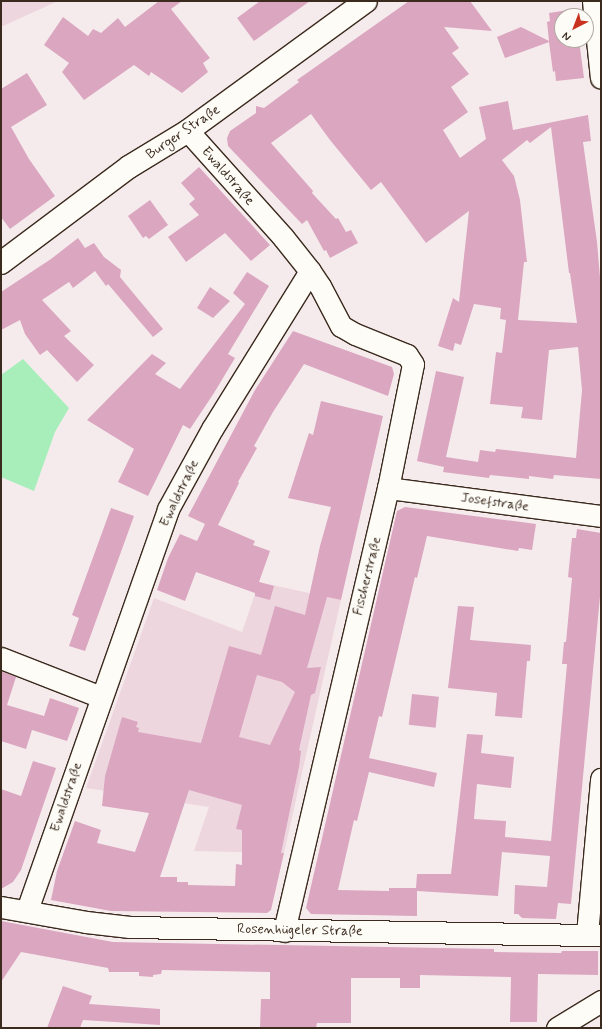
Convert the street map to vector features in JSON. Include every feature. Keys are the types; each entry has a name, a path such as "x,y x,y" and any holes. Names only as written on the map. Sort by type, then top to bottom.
{"main road":[{"name":"Burger Straße","path":"1,264 129,167 188,131 366,1"}],"street":[{"path":"593,1 601,78"},
{"name":"Ewaldstraße","path":"27,910 168,509 212,429 310,271 283,237 188,131"},
{"name":"Fischerstraße","path":"284,930 388,488 413,364 407,355 355,334 341,326 310,271"},
{"name":"Josefstraße","path":"388,488 601,516"},
{"path":"1,658 101,697"},
{"path":"594,934 601,779"},
{"name":"Rosenhügeler Straße","path":"1,907 27,910 86,922 130,927 594,934"},
{"path":"557,1028 601,1001"}],"shaded area":[{"path":"1,1 58,1 1,27"},
{"path":"259,582 341,600 284,853 194,851 209,807 86,788 154,598 242,632"}],"green space":[{"path":"23,359 69,408 55,432 34,491 1,477 1,375"}],"building":[{"path":"159,1 182,1 171,9 210,58 203,63 208,72 182,93 151,72 149,76 134,65 84,100 62,72 69,63 44,45 63,17 88,36 93,29 101,33 118,18 125,27"},
{"path":"260,1 310,1 254,41 237,18"},
{"path":"409,1 470,1 492,31 444,27 459,48 452,53 469,74 451,87 468,112 443,130 460,158 486,139 479,107 508,101 513,130 588,115 591,141 583,142 597,242 601,289 601,479 554,475 553,479 529,476 529,479 490,475 489,478 443,472 444,467 417,461 436,371 464,377 446,457 478,462 480,450 495,452 496,449 576,458 582,390 578,347 549,350 542,420 521,418 523,407 490,404 496,352 502,353 506,320 500,319 501,308 474,304 461,345 455,343 453,351 438,346 453,298 459,302 469,211 426,243 381,182 371,190 311,114 271,143 313,191 312,193 336,219 338,218 346,232 351,230 358,243 330,258 326,250 324,251 307,220 302,224 228,146 227,138 230,131 256,113 256,106 264,108 299,82 297,80","holes":["551,127 569,273 577,323 518,320 524,262 527,262 520,200 514,176 502,160 527,140 530,143"]},
{"path":"554,12 554,48 580,48 584,78 556,81 555,71 553,72 549,42 505,58 497,37 521,27 549,41 547,22 550,21 549,13"},
{"path":"27,73 47,105 11,127 29,159 55,196 10,229 1,217 1,89"},
{"path":"199,167 270,245 251,261 225,233 186,262 168,237 199,215 189,204 195,199 181,183"},
{"path":"150,200 168,225 149,239 146,236 143,238 128,216"},
{"path":"78,238 85,248 94,243 104,257 121,270 120,277 163,329 153,337 108,284 106,286 95,271 73,288 69,282 42,300 71,331 64,336 94,365 77,382 47,350 40,355 25,334 20,320 1,330 1,292 51,259"},
{"path":"247,272 269,286 228,354 235,358 214,393 190,429 183,425 148,496 118,482 134,449 87,420 152,354 166,363 155,374 180,389 245,304 233,293"},
{"path":"210,287 230,301 213,318 197,308"},
{"path":"293,331 392,367 394,374 388,396 304,364 273,412 254,446 257,448 238,482 239,483 218,525 255,541 253,545 270,551 259,582 274,586 270,600 255,596 255,593 196,572 185,601 157,590 168,558 180,534 197,541 205,524 188,516 255,390"},
{"path":"321,401 383,416 341,600 327,597 307,668 321,667 315,693 311,695 299,750 301,751 299,767 281,853 284,853 271,910 267,913 111,911 51,900 57,871 75,821 101,830 97,843 135,852 149,813 102,806 105,776 122,717 138,722 136,727 139,728 138,732 201,743 229,646 261,655 275,606 305,615 320,546 331,507 288,498 309,433 313,435","holes":["257,675 282,682 295,692 270,745 239,737","189,790 242,805 236,829 242,830 242,865 236,864 235,886 188,885 188,882 177,882 177,877 160,877"]},
{"path":"405,507 536,524 532,550 519,548 518,551 427,536 417,578 415,577 382,717 379,716 369,758 437,773 434,787 369,772 357,821 354,820 338,890 389,891 389,888 416,888 417,874 451,874 467,734 483,735 481,753 514,757 511,788 477,784 474,819 506,821 505,837 551,841 567,664 562,664 564,642 566,642 572,578 568,577 572,538 576,538 577,529 601,533 601,586 571,904 558,903 556,919 522,918 518,914 514,914 515,885 547,887 550,856 502,852 498,896 417,891 417,916 311,914 306,908 397,511"},
{"path":"111,508 134,516 85,651 69,646 79,618 72,615"},
{"path":"458,606 474,607 470,640 531,645 530,661 527,661 522,718 495,716 497,693 448,688"},
{"path":"1,671 16,677 7,705 44,716 50,698 79,708 67,741 32,730 26,749 1,741"},
{"path":"412,694 439,697 436,728 409,725"},
{"path":"33,761 56,768 21,870 13,882 1,889 1,789 21,796"},
{"path":"1,921 113,942 494,949 494,952 561,953 562,951 598,951 598,975 538,974 537,1022 510,1022 511,977 420,975 420,988 400,988 400,978 351,978 351,1023 317,1023 316,1028 260,1028 261,999 270,999 270,972 162,970 161,974 153,975 153,977 139,976 139,972 109,972 108,968 21,952 1,982"},
{"path":"63,986 92,996 89,1004 160,1009 160,1025 83,1020 80,1028 47,1028"}]}
